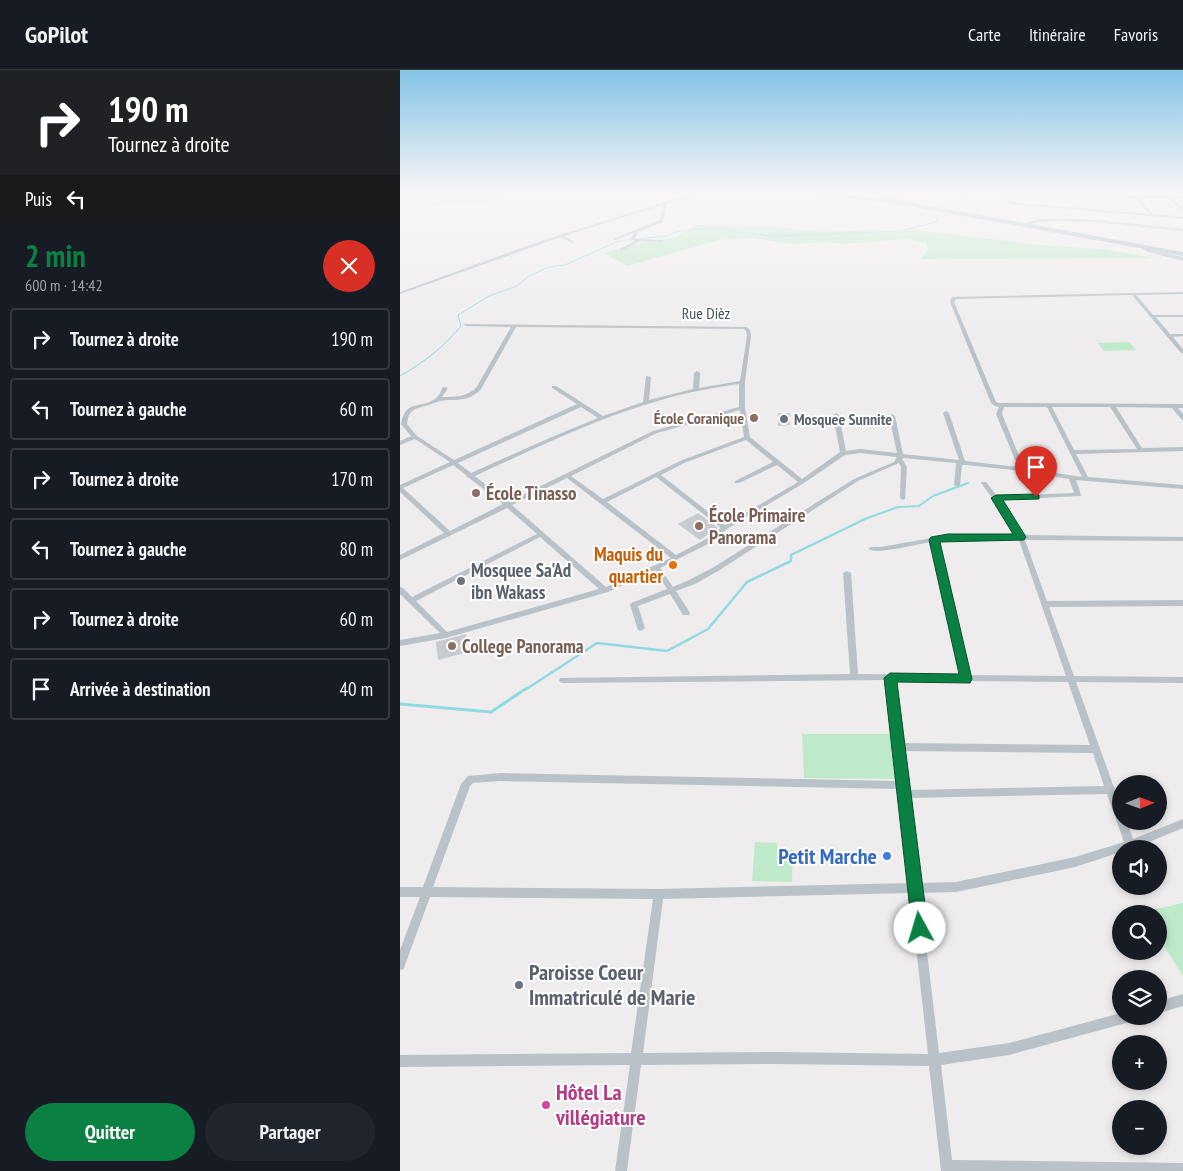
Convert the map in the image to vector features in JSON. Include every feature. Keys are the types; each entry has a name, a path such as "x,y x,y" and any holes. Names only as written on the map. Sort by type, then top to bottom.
{"main road":[{"path":"1123,243 1183,253"},
{"path":"1134,243 1183,253"},
{"path":"1143,247 1146,250 1183,259"}],"street":[{"path":"400,294 541,243"},
{"path":"621,250 631,243"},
{"path":"1183,295 954,298 952,302 994,403 1002,406 1183,406"},
{"path":"1135,296 1183,352"},
{"path":"1152,316 1183,316"},
{"path":"466,325 514,326 478,389 472,395 467,398 438,399 412,408 404,418 404,424 415,437 454,462 508,504 605,590"},
{"name":"Rue Dièz","path":"514,326 745,328 748,330 749,336 742,382 742,408 748,438"},
{"path":"1169,336 1183,336"},
{"path":"696,389 697,373"},
{"path":"646,402 648,377"},
{"path":"470,476 602,418 646,402 696,389 742,382"},
{"path":"554,387 602,418"},
{"path":"438,399 445,388"},
{"path":"448,533 400,488 580,405"},
{"path":"1002,406 999,414 1022,469"},
{"path":"1048,406 1086,479"},
{"path":"1112,406 1141,450"},
{"path":"1174,406 1183,418"},
{"path":"400,558 655,432 742,408"},
{"path":"946,413 961,464 957,486"},
{"path":"836,415 843,453"},
{"path":"892,416 900,458 904,467 903,498"},
{"path":"400,443 415,437"},
{"path":"602,502 691,458 748,438 802,482"},
{"path":"1072,452 1183,450"},
{"path":"400,642 446,635 605,590 657,568 710,540 725,528 802,482 843,453 860,451 900,458 1022,469 1072,478 1183,487"},
{"path":"641,628 634,605 672,591 716,569 856,480 889,466 900,458"},
{"path":"737,482 777,462"},
{"path":"657,474 725,528"},
{"path":"568,476 676,558"},
{"path":"996,498 1078,495 1072,478"},
{"path":"984,483 996,498 1020,537 1112,796"},
{"path":"411,601 541,534"},
{"path":"871,549 948,537 1183,539"},
{"path":"934,540 966,679"},
{"path":"657,568 686,613"},
{"path":"847,573 854,677"},
{"path":"400,590 446,635"},
{"path":"1044,604 1183,603"},
{"path":"563,680 854,677 1183,680"},
{"path":"890,678 947,1168 1183,1169"},
{"path":"898,747 1095,749"},
{"path":"400,965 466,784 474,778 903,790 1110,790"},
{"path":"1142,840 1183,823"},
{"path":"400,892 659,894 915,890 988,882 1075,862 1112,851"},
{"path":"622,1171 659,894"},
{"path":"1167,1005 1183,1000"},
{"path":"400,1061 636,1059 934,1060 1009,1049 1112,1021"}],"green space":[{"path":"707,243 627,266 604,253 631,245"},
{"path":"926,243 1026,243 1101,249 1155,258 922,259 928,249"},
{"path":"1129,342 1136,350 1104,351 1098,343"},
{"path":"802,734 890,734 896,779 804,778"},
{"path":"755,842 777,843 777,850 793,850 792,882 752,881"},
{"path":"1183,903 1183,976 1167,951 1167,907"}],"building":[{"name":"Mosquee Sunnite","path":"778,413 790,413 790,425 778,426"},
{"name":"École Primaire Panorama","path":"698,513 718,528 700,540 678,524"},
{"name":"College Panorama","path":"466,634 468,652 438,660 436,642"}],"waterway":[{"path":"400,376 417,366 448,341 461,326 458,315 489,296 517,286 529,276 549,267 565,265 613,243"},
{"path":"862,520 898,507 919,506 933,496 968,483"},
{"path":"525,690 597,643 667,651 708,629 747,582 791,561 791,555 865,519"},
{"path":"400,704 491,712 527,688"}],"place":[{"name":"École Coranique","path":"754,418"},
{"name":"Mosquee Sunnite","path":"784,419"},
{"name":"École Tinasso","path":"476,493"},
{"name":"École Primaire Panorama","path":"699,526"},
{"name":"Maquis du quartier","path":"673,565"},
{"name":"Mosquee Sa'Ad ibn Wakass","path":"461,581"},
{"name":"College Panorama","path":"452,646"},
{"name":"Petit Marche","path":"887,856"},
{"name":"Paroisse Coeur Immatriculé de Marie","path":"519,985"},
{"name":"Hôtel La villégiature","path":"546,1105"}],"route":[{"path":"920,928 890,678 966,679 934,540 948,537 1020,537 1007,513 996,498 1036,497"}]}
